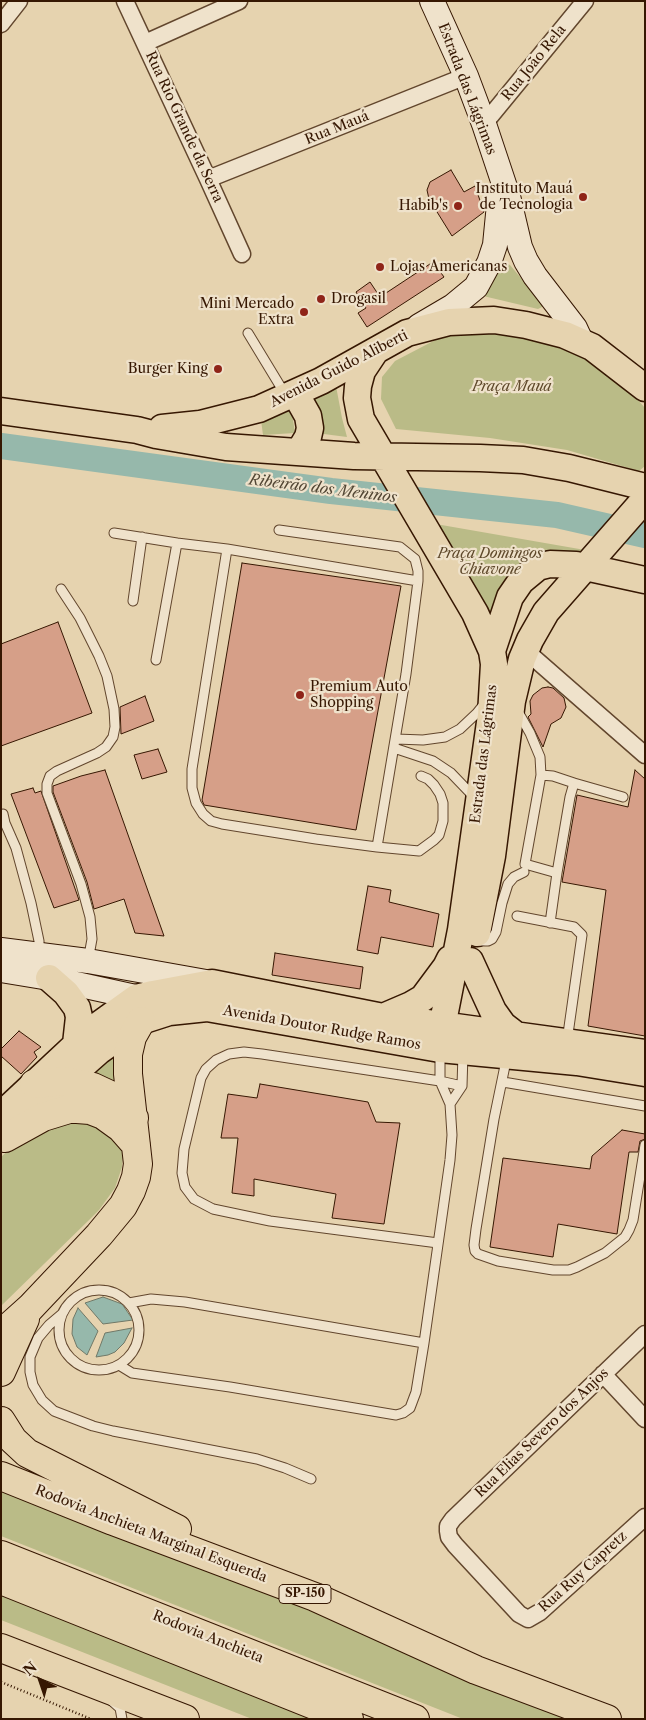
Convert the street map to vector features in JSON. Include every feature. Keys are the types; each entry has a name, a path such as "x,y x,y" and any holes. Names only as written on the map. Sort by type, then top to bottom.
{"highway":[{"path":"1,1334 30,1308 99,1236 123,1206 136,1177 138,1164 128,1074 128,1054 139,1010"},
{"path":"34,1084 65,1081 82,1084 108,1094 120,1102 134,1118"},
{"path":"3,1132 62,1110 90,1110 102,1115 121,1128 136,1145"},
{"path":"1,1372 30,1308"},
{"path":"1,1421 19,1447 42,1462 314,1597"},
{"name":"Rodovia Anchieta Marginal Esquerda","path":"1,1476 113,1521 314,1597 476,1670 606,1719"},
{"name":"Rodovia Anchieta","path":"1,1555 415,1719"},
{"name":"Rodovia Anchieta","path":"1,1580 349,1719"},
{"path":"6,1651 185,1719"}],"main road":[{"name":"Estrada das Lágrimas","path":"432,1 466,76 484,124 500,177 508,196 520,246 526,261 540,283 571,323 581,341"},
{"name":"Estrada das Lágrimas","path":"407,333 453,306 476,287 489,262 495,245 500,177"},
{"name":"Avenida Guido Aliberti","path":"137,430 200,424 259,409 321,382 407,333 449,322 490,319 542,329 581,341 645,388"},
{"name":"Estrada das Lágrimas","path":"374,353 362,371 358,386 357,398 361,419 475,614 492,652 494,671 503,696 492,856 469,944 452,1039"},
{"path":"291,395 308,416 310,428 308,437 299,452"},
{"name":"Avenida Guido Aliberti","path":"1,411 137,430 156,436 226,447 354,456 388,465 523,460 569,468 643,497"},
{"name":"Estrada das Lágrimas","path":"469,944 478,801 503,696 520,668 526,651 546,612 591,562 643,497"},
{"path":"492,652 506,605 514,590 525,576 538,567 550,564 591,562 645,580"},
{"path":"382,1017 423,998 446,967 469,944 493,1010 503,1025 512,1046"},
{"name":"Avenida Doutor Rudge Ramos","path":"1,950 42,970 139,1010"},
{"name":"Avenida Doutor Rudge Ramos","path":"1,970 42,970 88,961 210,996 452,1039 512,1046 645,1053"},
{"path":"42,970 66,993 77,1008 79,1018 76,1044"},
{"path":"3,1132 34,1084 113,1012 139,1010 168,1012 210,996"},
{"name":"Avenida Doutor Rudge Ramos","path":"210,996 382,1017 452,1039"},
{"path":"3,1132 99,1051 139,1010"},
{"name":"Avenida Doutor Rudge Ramos","path":"512,1046 576,1062 645,1072"}],"street":[{"path":"1,24 19,1"},
{"name":"Rua Rio Grande da Serra","path":"126,1 242,254"},
{"path":"145,43 239,1"},
{"name":"Rua João Rela","path":"484,124 585,1"},
{"name":"Rua Mauá","path":"208,179 466,76"},
{"path":"526,651 645,755"},
{"name":"Rua Elias Severo dos Anjos","path":"519,1614 449,1537 448,1526 453,1519 645,1334"},
{"path":"603,1374 645,1419"},
{"name":"Rua Ruy Capretz","path":"519,1614 528,1619 540,1612 645,1517"}],"lane":[{"path":"248,333 291,395"},
{"path":"279,530 400,547 415,559 418,581 395,744 377,847"},
{"path":"114,533 227,549 418,581"},
{"path":"133,602 142,538"},
{"path":"156,660 174,556 178,543"},
{"path":"227,549 192,769 192,788 196,802 203,814 211,821 222,824 316,839 419,851 439,835 443,821 444,804 440,794 428,779 421,776"},
{"path":"61,589 80,618 99,656 107,676 114,709 115,726 113,737 106,747 89,757 57,771 50,776 46,784 47,793 81,884 90,917 92,939 88,961"},
{"path":"395,744 445,737 460,729 477,713 503,696 530,733 540,757 541,775 525,864 557,872"},
{"path":"395,744 433,761 451,773 478,801"},
{"path":"541,775 554,776 623,797"},
{"path":"550,923 557,872 574,783"},
{"path":"2,812 4,823 16,848 31,903 39,941 42,970"},
{"path":"469,944 492,939 496,932 508,884 514,877 524,872"},
{"path":"517,916 574,927 582,935 568,1034"},
{"path":"119,1365 132,1372 146,1375 396,1415 410,1408 416,1392 424,1343 450,1160 452,1135 450,1104 440,1081 452,1039"},
{"path":"450,1104 462,1086 452,1039"},
{"path":"512,1046 494,1119 474,1245 475,1251 485,1257 553,1270 569,1270 593,1260 625,1237 633,1220 645,1145"},
{"path":"438,1243 270,1221 231,1214 213,1208 194,1199 185,1188 182,1172 184,1149 201,1078 206,1069 216,1060 229,1054 253,1053 440,1081 462,1086"},
{"path":"503,1082 645,1106"},
{"path":"62,1314 59,1332 69,1357 76,1363 93,1370 119,1365 132,1352 139,1336 138,1318 123,1296 106,1290 88,1291 72,1300 62,1314 38,1338 30,1357 30,1372 33,1385 42,1400 54,1411 93,1426 113,1431 257,1459 311,1479"},
{"path":"129,1303 151,1299 185,1302 424,1343"},
{"path":"48,1666 112,1701 120,1708 122,1719"}],"path":[{"path":"1,1682 91,1719"}],"green space":[{"path":"502,261 510,265 542,303 542,307 538,309 479,295"},
{"name":"Praça Mauá","path":"488,331 560,345 597,363 624,384 645,408 645,466 639,471 567,450 490,438 396,429 381,399 382,377 395,361 443,336"},
{"path":"336,386 347,437 316,433 308,399"},
{"path":"291,407 295,433 263,435 261,420"},
{"name":"Praça Domingos Chiavone","path":"430,523 585,550 580,556 562,555 493,620"},
{"path":"118,1055 125,1091 93,1077 94,1072 113,1056"},
{"path":"92,1119 120,1145 123,1155 122,1167 115,1188 99,1210 1,1306 1,1157 22,1138 38,1127"},
{"path":"1,1487 357,1625 576,1719 463,1719 1,1536"},
{"path":"1,1592 315,1719 252,1719 1,1620"}],"shaded area":[{"path":"103,1297 122,1304 133,1320 103,1324 85,1303"},
{"path":"78,1308 98,1331 87,1355 77,1347 72,1334 73,1319"},
{"path":"132,1328 124,1343 115,1352 96,1357 105,1333"}],"building":[{"name":"Habib's","path":"451,170 464,192 475,186 484,212 452,236 429,199 427,190 430,182"},
{"path":"433,262 444,277 367,327 358,313 366,308 356,292 370,282 380,297"},
{"name":"Premium Auto Shopping","path":"242,563 401,586 356,830 204,805 202,800"},
{"path":"58,622 92,713 1,746 1,644"},
{"path":"542,688 553,688 564,698 566,707 561,718 551,724 543,747 528,717 531,714 530,701 533,695"},
{"path":"145,696 154,721 121,734 120,707"},
{"path":"158,749 167,772 142,779 134,755"},
{"path":"105,770 164,936 135,933 124,899 94,909 87,882 53,792 53,786"},
{"path":"635,770 645,779 645,1036 588,1026 606,890 562,882 577,795 628,807"},
{"path":"33,788 35,793 41,791 79,900 54,908 11,794"},
{"path":"368,886 391,890 389,902 439,914 433,947 381,937 378,954 357,950"},
{"path":"275,953 363,967 360,989 272,975"},
{"path":"19,1031 41,1047 34,1052 37,1057 21,1074 1,1056 1,1049"},
{"path":"260,1084 368,1102 376,1122 400,1123 384,1224 332,1218 336,1194 254,1179 254,1196 232,1193 238,1138 221,1138 228,1094 257,1098"},
{"path":"622,1130 645,1134 645,1139 640,1141 638,1152 629,1152 617,1234 558,1224 553,1257 490,1247 503,1158 590,1169 592,1156"}],"waterway":[{"name":"Ribeirão dos Meninos","path":"1,446 331,491 557,515 645,535"}],"place":[{"name":"Instituto Mauá de Tecnologia","path":"583,197"},
{"name":"Habib's","path":"458,206"},
{"name":"Lojas Americanas","path":"380,267"},
{"name":"Drogasil","path":"321,299"},
{"name":"Mini Mercado Extra","path":"304,312"},
{"name":"Burger King","path":"218,369"},
{"name":"Premium Auto Shopping","path":"300,695"}]}
